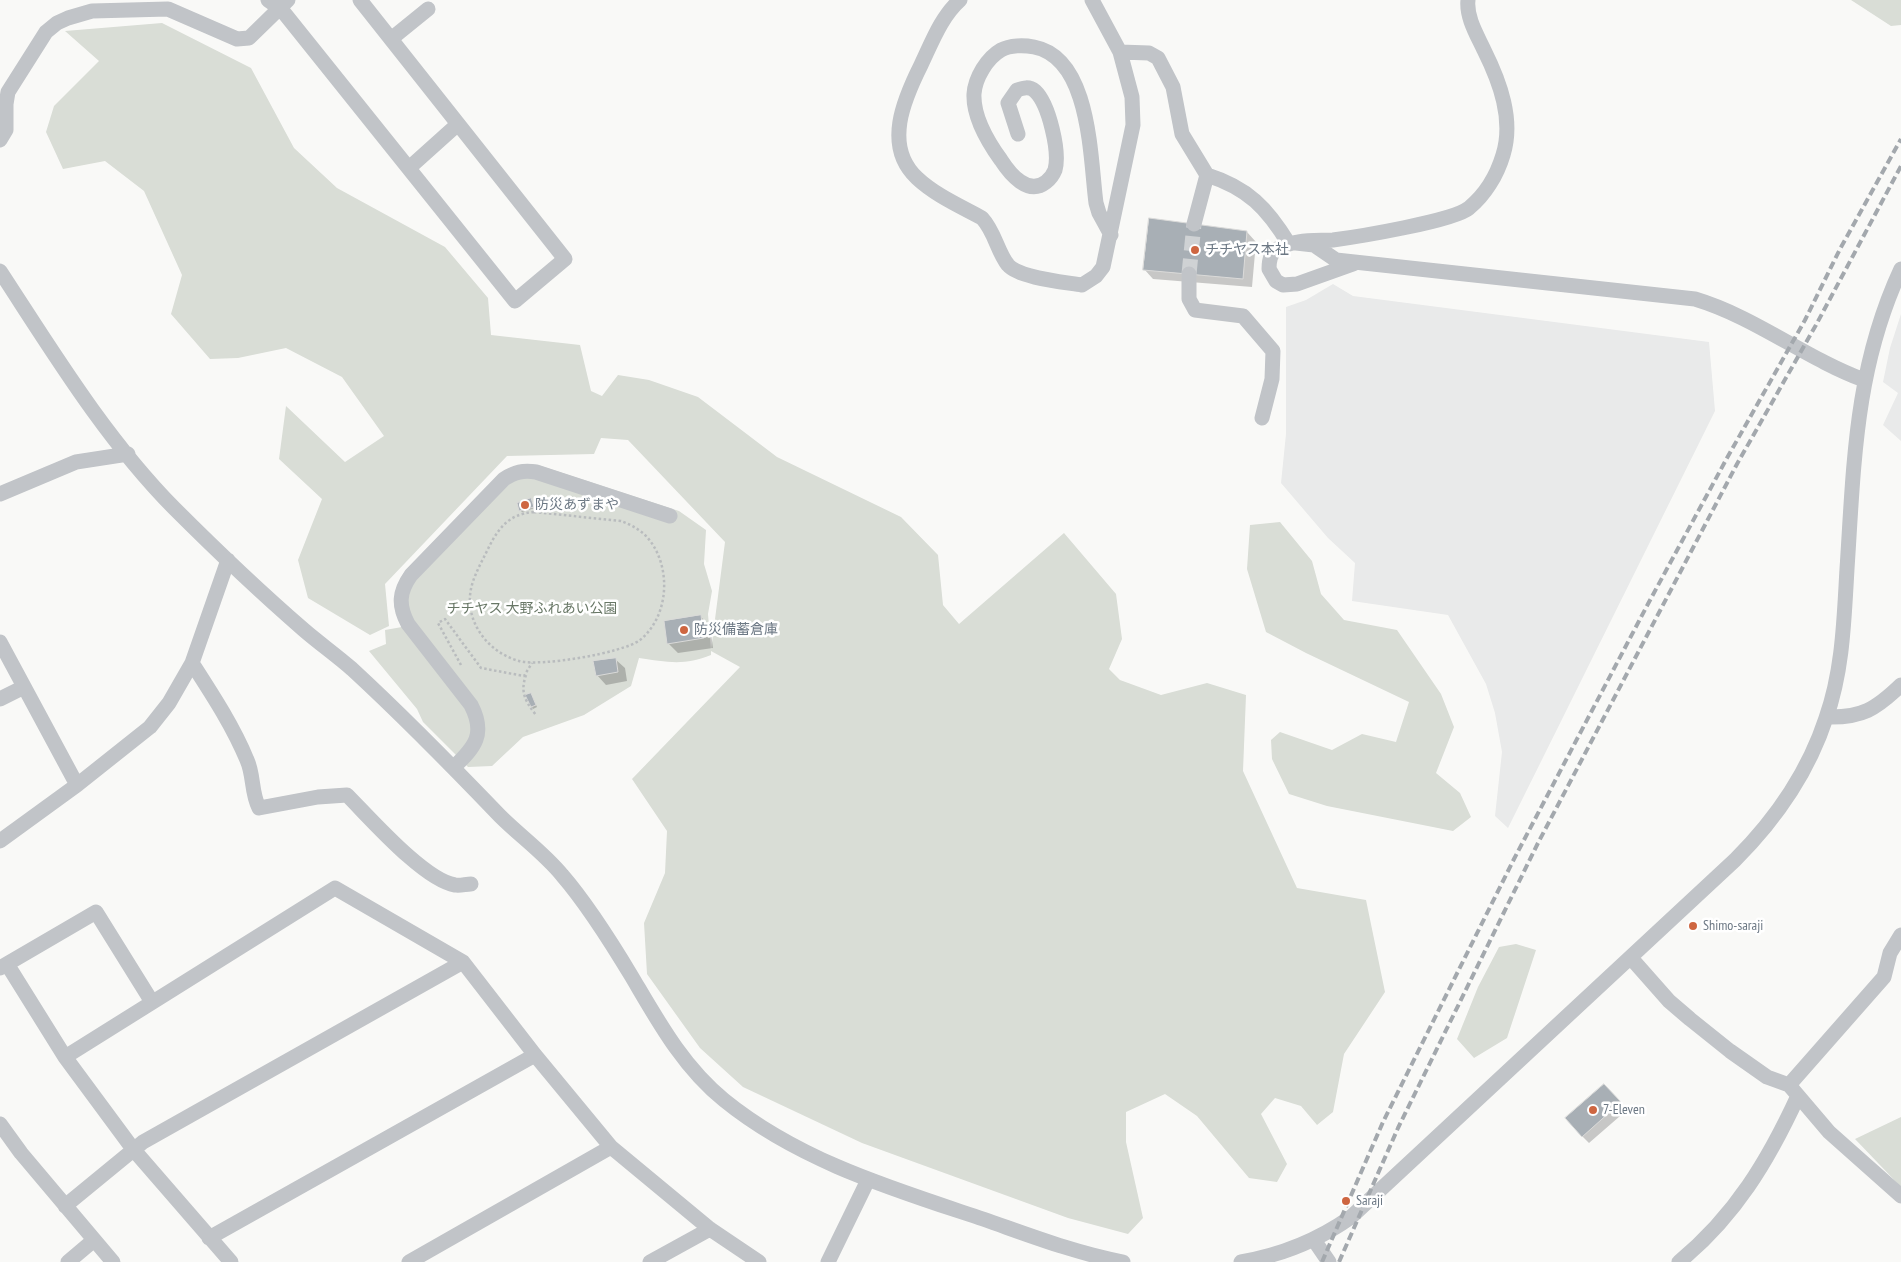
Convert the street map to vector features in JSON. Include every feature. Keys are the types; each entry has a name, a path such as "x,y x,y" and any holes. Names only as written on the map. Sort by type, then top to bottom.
{"street":[{"path":"0,140 6,130 8,92 46,32 57,23 92,11 168,9 237,39 249,38 279,3 514,301 565,259 360,0"},
{"path":"960,0 946,5 906,95 897,132 903,157 916,177 939,194 982,218 990,227 1008,265 1018,273 1082,285 1096,276 1103,267 1134,125 1132,97 1120,52 1092,0"},
{"path":"1370,263 1342,266 1297,284 1282,284 1271,276 1269,269 1272,255 1276,249 1292,244 1356,236 1431,222 1468,210 1496,174 1509,130 1505,102 1487,54 1474,30 1468,0"},
{"path":"391,39 428,8"},
{"path":"1018,134 1008,103 1017,90 1027,87 1034,90 1044,106 1054,141 1055,170 1042,185 1030,186 1018,181 989,144 975,106 974,94 978,79 995,54 1006,48 1028,45 1042,48 1055,55 1065,66 1076,84 1086,125 1096,203 1099,213 1111,235"},
{"path":"1120,52 1149,53 1158,58 1173,87 1182,134 1207,175 1229,182 1248,193 1277,224 1292,244"},
{"path":"409,168 458,124"},
{"path":"1194,224 1207,175"},
{"path":"1297,284 1312,277 1341,242 1356,236"},
{"path":"1292,244 1314,245 1336,260 1695,299 1738,315 1828,365 1864,380"},
{"path":"1241,1262 1273,1256 1314,1240 1345,1221 1368,1203 1735,860 1774,818 1804,770 1827,717 1840,662 1855,450 1864,380 1881,317 1901,269"},
{"path":"0,271 58,361 128,454 170,504 306,632 347,665 454,767 517,833 561,873 629,972 670,1040 698,1075 723,1099 763,1128 832,1164 868,1180 1075,1250 1123,1262"},
{"path":"1188,274 1189,299 1195,310 1243,316 1273,351 1272,379 1262,418"},
{"path":"0,494 76,462 128,454"},
{"path":"454,767 476,744 479,731 478,717 472,705 408,624 402,612 400,599 404,586 412,575 504,479 514,473 525,470 670,516"},
{"path":"0,840 77,785 150,727 169,704 192,663 228,560"},
{"path":"0,642 77,785"},
{"path":"192,663 233,732 248,762 254,799 260,808 347,795 406,854 432,874 454,885 470,884"},
{"path":"1827,717 1849,718 1869,711 1901,685"},
{"path":"0,699 24,687"},
{"path":"65,1057 335,888 463,962 535,1055 611,1146 710,1228 759,1262"},
{"path":"152,1002 96,912 4,966 65,1057 133,1149 231,1262"},
{"path":"1679,1262 1706,1240 1738,1202 1765,1162 1793,1091 1884,976 1890,953 1901,935"},
{"path":"1631,958 1669,1001 1690,1019 1767,1077 1793,1091 1828,1132 1901,1196"},
{"path":"65,1206 133,1149 463,962"},
{"path":"209,1238 535,1055"},
{"path":"0,1124 20,1153 113,1262"},
{"path":"410,1262 611,1146"},
{"path":"828,1262 868,1180"},
{"path":"650,1262 710,1228"},
{"path":"68,1262 94,1240"},
{"path":"1314,1240 1329,1262"}],"path":[{"path":"534,512 621,520 644,534 658,555 664,584 661,610 648,632 633,644 615,651 532,663 507,657 486,642 474,620 471,607 472,583 502,525 522,513 534,512"},
{"path":"464,671 438,623 445,619 480,668 520,676 527,673"},
{"path":"532,663 523,688 524,698 536,715"}],"shaded area":[{"path":"1333,284 1353,296 1709,342 1715,411 1508,828 1495,816 1502,752 1495,713 1486,684 1448,615 1352,601 1355,563 1328,538 1281,483 1286,434 1286,307 1306,300"},
{"path":"1901,314 1901,441 1883,425 1898,393 1883,382 1890,348"}],"green space":[{"path":"1851,0 1901,0 1901,25 1891,26"},
{"name":"チチヤス 大野ふれあい公園","path":"162,23 251,68 294,148 337,188 445,247 488,298 491,335 580,345 591,391 602,396 618,375 649,380 698,397 777,457 901,517 938,555 943,605 959,624 1064,533 1116,594 1122,639 1109,669 1120,680 1161,695 1207,683 1246,695 1243,771 1297,888 1366,900 1385,992 1344,1054 1333,1112 1317,1125 1301,1106 1275,1098 1261,1114 1287,1164 1277,1182 1249,1178 1197,1116 1165,1094 1126,1112 1126,1142 1143,1218 1128,1234 1068,1218 862,1143 743,1087 700,1048 647,974 644,923 665,873 667,831 632,779 740,667 711,651 711,655 684,662 667,662 639,658 631,686 584,715 523,737 492,766 468,767 423,722 417,709 369,651 386,644 385,630 402,627 396,612 395,598 398,584 406,570 500,474 514,467 527,464 538,465 679,511 706,530 704,564 712,591 708,614 711,650 725,542 628,440 601,438 594,454 507,456 385,584 389,626 370,635 308,598 298,560 322,499 279,459 286,406 345,462 384,436 342,377 286,348 238,358 210,359 171,314 182,275 144,191 105,161 63,169 46,132 54,106 99,61 65,31"},
{"path":"1280,522 1312,561 1321,594 1344,620 1397,630 1441,694 1454,727 1436,773 1460,793 1471,817 1453,831 1327,806 1289,794 1272,759 1271,740 1280,732 1332,750 1362,734 1396,742 1409,702 1266,632 1247,569 1250,525"},
{"path":"1516,944 1536,950 1507,1038 1474,1058 1457,1039 1478,987 1499,947"},
{"path":"1901,1117 1901,1187 1855,1139"}],"building":[{"name":"チチヤス本社","path":"1149,218 1247,231 1243,279 1143,270"},
{"name":"防災あずまや","path":"531,498 534,507 519,511 517,503"},
{"name":"防災備蓄倉庫","path":"701,615 704,638 667,644 664,621"},
{"path":"616,658 618,672 596,676 593,661"},
{"path":"531,693 536,705 531,707 525,695"},
{"name":"7-Eleven","path":"1604,1084 1621,1102 1582,1137 1565,1118"}],"tunnel":[{"path":"1189,274 1194,224"}],"railway":[{"path":"1322,1262 1383,1122 1514,859 1649,602 1805,320 1840,249 1901,139"},
{"path":"1339,1262 1398,1128 1538,843 1737,464 1816,325 1901,166"}],"place":[{"name":"チチヤス本社","path":"1195,250"},
{"name":"防災あずまや","path":"525,505"},
{"name":"防災備蓄倉庫","path":"684,630"},
{"name":"Shimo-saraji","path":"1693,926"},
{"name":"7-Eleven","path":"1593,1110"},
{"name":"Saraji","path":"1346,1201"}]}
